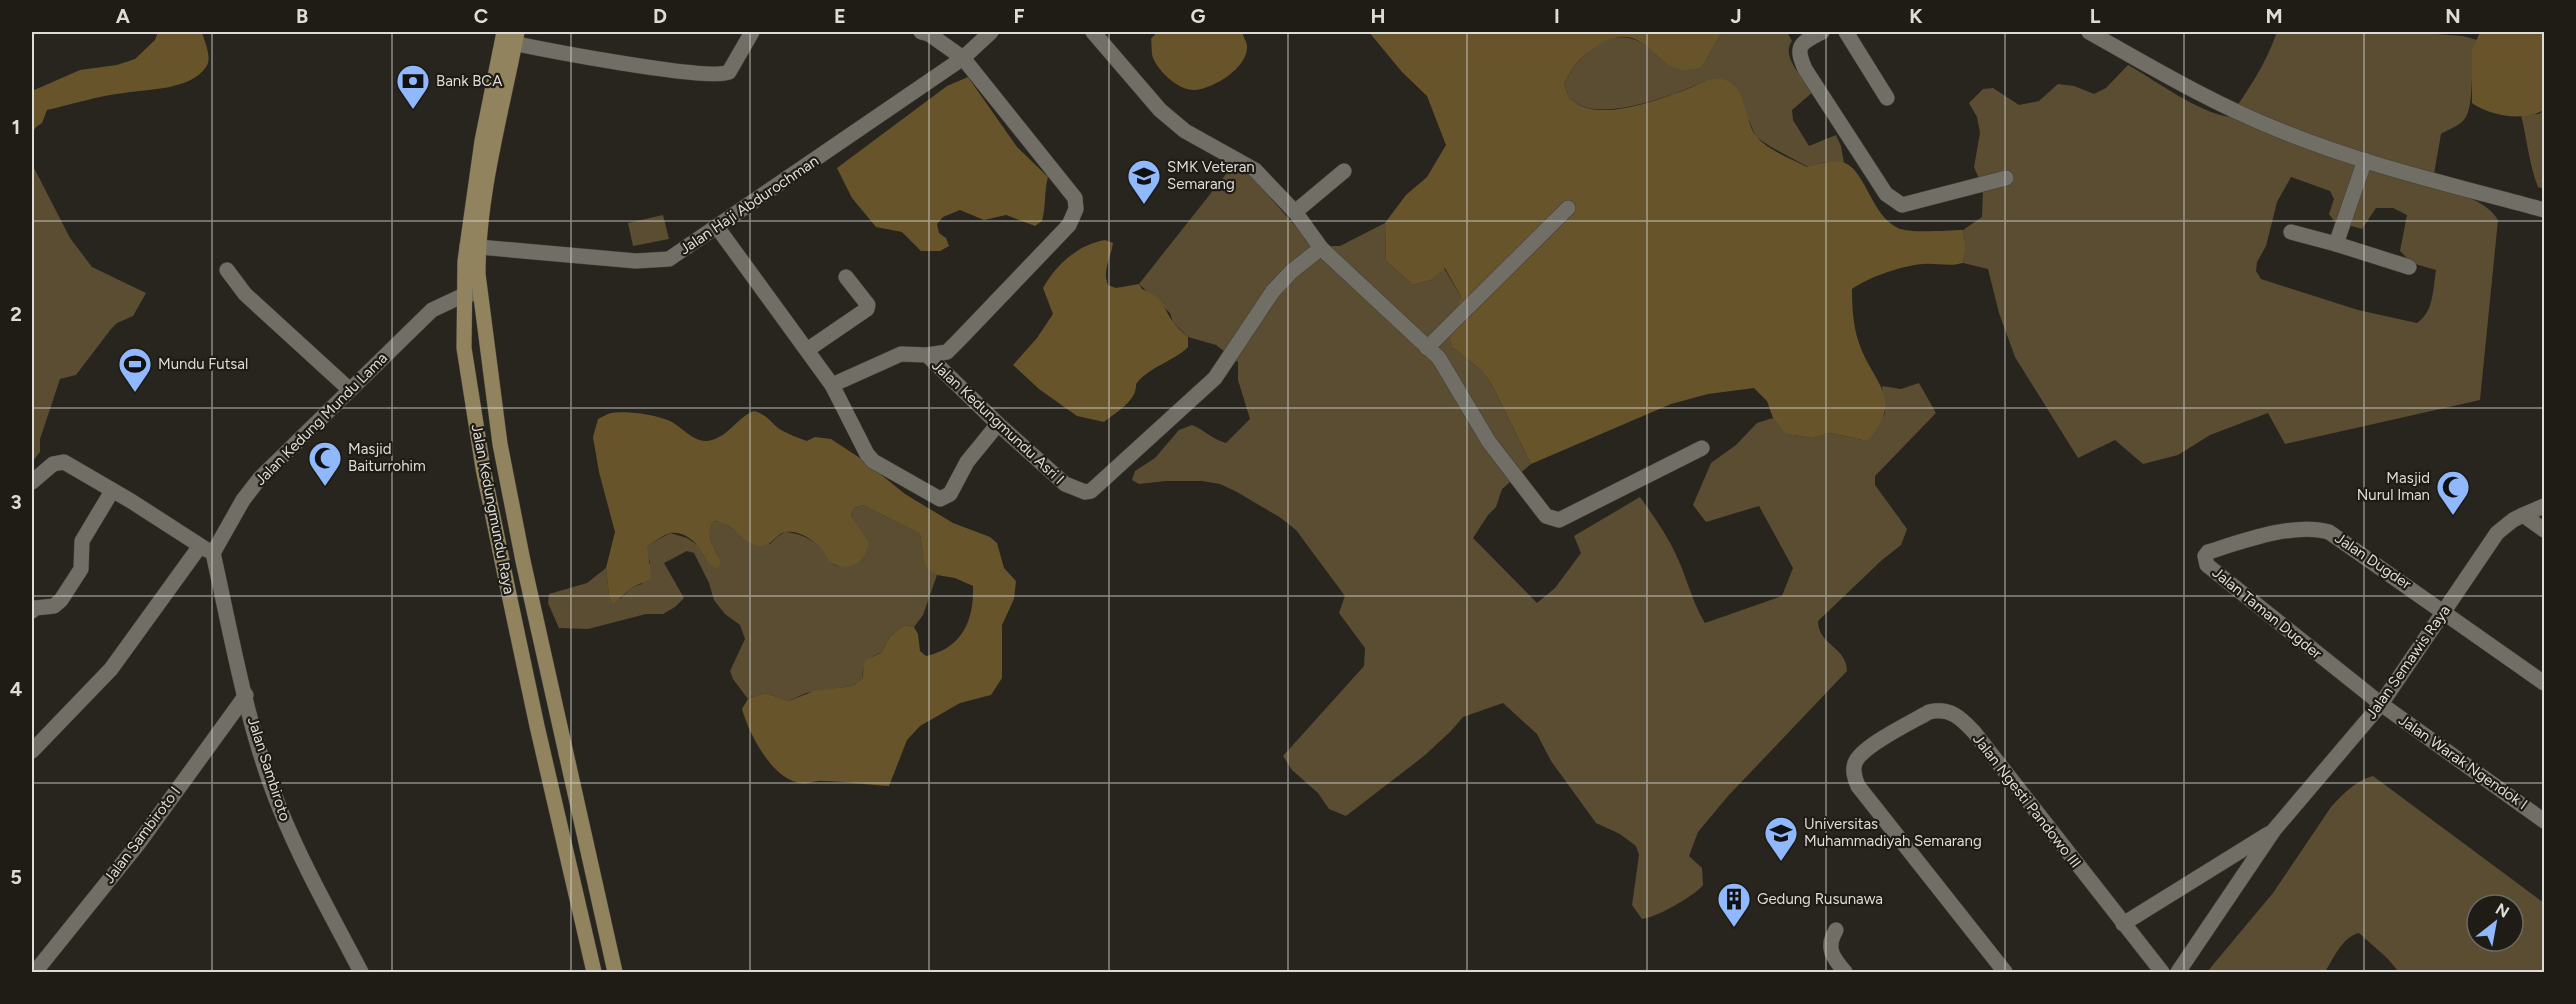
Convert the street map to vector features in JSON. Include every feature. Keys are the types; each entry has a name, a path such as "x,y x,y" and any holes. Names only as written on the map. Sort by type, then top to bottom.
{"main road":[{"name":"Jalan Kedungmundu Raya","path":"510,37 464,295 464,348 483,468 537,726 594,972"},
{"name":"Jalan Kedungmundu Raya","path":"472,246 500,444 523,561 615,972"}],"street":[{"path":"510,37 648,67 717,75 729,72 752,32"},
{"path":"927,32 963,58 1075,198 1076,209 1069,225 947,352 927,355"},
{"name":"Jalan Haji Abdurochman","path":"472,246 652,262 669,259 963,58 991,32"},
{"path":"1093,32 1160,110 1185,131 1255,170 1296,212 1321,248 1427,348 1449,374 1489,442 1540,509 1552,520 1559,520 1702,448"},
{"path":"1822,32 1803,43 1799,47 1798,54 1805,69 1886,194 1893,201 1902,205 2006,178"},
{"path":"1846,32 1887,98"},
{"path":"2089,32 2239,114 2319,146 2544,210"},
{"path":"2336,244 2365,160"},
{"path":"1296,212 1344,171"},
{"path":"1427,348 1568,208"},
{"path":"717,227 832,385 867,454 873,461 939,499 950,494 967,462 998,424"},
{"path":"2291,232 2409,267"},
{"name":"Jalan Kedungmundu Asri I","path":"832,385 901,354 927,355 998,424 1065,484 1085,492 1091,490 1215,378 1273,291 1321,248"},
{"path":"227,270 245,294 350,390"},
{"path":"807,350 867,309 868,305 846,277"},
{"name":"Jalan Kedung Mundu Lama","path":"32,751 111,669 260,478 432,310 464,295 480,293"},
{"path":"32,482 53,464 64,462 206,550"},
{"path":"32,611 35,608 54,606 61,600 81,569 82,542 112,491"},
{"name":"Jalan Semawis Raya","path":"2178,972 2274,830 2381,704 2497,533 2513,520 2544,506"},
{"path":"2523,515 2544,530"},
{"name":"Jalan Dugder","path":"2260,536 2309,528 2329,532 2544,683"},
{"name":"Jalan Taman Dugder","path":"2260,536 2208,552 2204,559 2207,565 2381,704"},
{"name":"Jalan Sambiroto","path":"206,550 261,753 279,808 308,873 361,972"},
{"name":"Jalan Sambiroto I","path":"35,972 138,844 246,695"},
{"name":"Jalan Warak Ngendok I","path":"2381,704 2544,820"},
{"name":"Jalan Ngesti Pandowo III","path":"2005,972 1858,786 1854,771 1855,763 1862,752 1929,712 1938,710 1956,715 1974,732 2162,972"},
{"name":"Jalan Semawis Raya","path":"2123,924 2274,830"},
{"path":"1836,930 1830,940 1830,948 1845,972"}],"shaded area":[{"path":"158,32 202,32 209,59 199,75 168,87 105,96 47,110 42,123 32,133 32,91 80,70 117,65 135,59 155,40"},
{"path":"1157,32 1242,32 1247,45 1246,53 1237,68 1221,81 1195,90 1189,89 1170,80 1152,56 1151,39"},
{"path":"1369,32 1722,32 1702,67 1686,70 1672,67 1636,40 1626,37 1613,39 1597,46 1574,67 1564,84 1567,93 1571,99 1583,107 1613,110 1646,103 1709,80 1722,79 1730,82 1736,88 1741,95 1756,136 1773,150 1807,167 1821,163 1845,163 1858,175 1881,214 1898,228 1920,231 1963,230 1966,248 1963,263 1924,264 1896,269 1852,289 1853,315 1858,340 1885,401 1884,413 1879,426 1867,441 1830,433 1813,438 1786,434 1773,418 1767,401 1754,388 1708,394 1671,404 1531,464 1492,385 1482,371 1452,347 1449,330 1461,297 1445,268 1431,280 1413,285 1386,261 1385,223 1406,195 1427,177 1446,145 1427,96 1402,72"},
{"path":"1722,32 1787,32 1792,41 1789,47 1791,61 1814,91 1792,110 1793,120 1809,146 1836,135 1844,163 1826,162 1808,167 1771,147 1756,137 1749,121 1705,81 1638,105 1618,108 1584,107 1568,95 1564,84 1570,74 1585,54 1605,41 1628,38 1644,44 1669,64 1702,67"},
{"path":"2277,32 2411,32 2463,36 2477,40 2474,49 2471,97 2467,116 2462,122 2441,134 2432,185 2478,202 2493,213 2498,220 2480,400 2285,444 2268,413 2210,435 2178,455 2143,464 2115,440 2078,458 2015,357 1999,313 1988,269 1963,263 1966,248 1963,230 1982,217 1983,188 1974,167 1980,133 1977,117 1969,103 1983,89 1993,88 2019,105 2039,101 2058,84 2074,86 2094,94 2106,88 2128,65 2190,102 2216,114 2229,117 2256,76","holes":["2291,177 2330,191 2334,199 2329,214 2334,221 2362,229 2376,208 2393,208 2407,215 2400,251 2412,263 2436,270 2430,306 2427,313 2417,323 2358,310 2261,279 2256,271 2257,262 2266,246 2277,202"]},
{"path":"2480,32 2544,32 2544,110 2527,116 2507,116 2479,108 2472,103 2472,50"},
{"path":"968,77 1017,147 1048,177 1042,221 1035,226 1006,215 984,220 960,210 943,217 937,224 939,233 946,238 949,246 940,251 921,251 902,232 876,227 852,198 837,168 947,86"},
{"path":"2544,110 2544,189 2538,187 2535,178 2521,115 2539,114"},
{"path":"32,164 70,238 92,267 146,293 133,316 117,323 111,329 76,375 60,379 40,439 40,452 32,462"},
{"path":"1234,164 1254,179 1313,246 1340,246 1385,223 1386,261 1413,285 1431,280 1444,268 1461,297 1452,347 1482,371 1492,385 1531,464 1502,489 1496,507 1473,538 1537,603 1555,588 1581,553 1574,536 1640,497 1673,548 1705,623 1782,596 1793,568 1759,506 1706,522 1693,505 1711,463 1736,445 1757,423 1773,418 1787,434 1813,438 1830,433 1867,441 1885,413 1882,386 1901,389 1919,383 1936,413 1875,476 1875,485 1907,529 1901,545 1818,621 1823,636 1842,656 1847,671 1728,796 1698,832 1689,856 1702,868 1703,885 1684,900 1665,911 1642,919 1632,905 1639,855 1636,846 1620,834 1596,823 1551,761 1537,734 1503,703 1463,717 1424,756 1346,816 1329,809 1318,793 1292,770 1283,756 1364,666 1365,648 1339,613 1345,596 1296,530 1281,518 1237,492 1220,484 1202,481 1139,484 1132,480 1135,471 1155,458 1179,430 1192,425 1226,443 1250,419 1238,380 1238,362 1216,345 1188,337 1173,322 1170,313 1139,284"},
{"path":"663,215 669,239 633,246 628,223"},
{"path":"1105,240 1113,243 1106,269 1108,285 1116,288 1139,284 1142,289 1155,296 1174,323 1188,337 1188,347 1142,378 1136,384 1129,401 1104,422 1077,416 1039,389 1013,365 1037,338 1053,314 1043,288 1048,280 1068,257 1085,246"},
{"path":"754,411 764,415 783,431 807,441 815,437 831,439 863,460 905,494 953,523 990,537 997,543 1004,568 1016,581 1014,599 1002,625 1002,678 991,695 960,703 920,726 907,740 889,786 831,781 803,783 790,780 780,773 763,754 750,731 742,709 748,699 765,693 789,701 814,691 852,686 862,679 865,661 882,652 890,636 905,625 914,627 918,634 920,651 926,656 949,647 957,640 971,611 973,586 955,578 937,575 928,569 924,561 920,534 863,505 854,508 851,516 869,543 859,561 843,567 829,562 818,546 799,533 782,533 767,545 758,546 747,541 732,528 714,521 710,536 721,561 718,569 709,564 699,547 689,538 670,533 648,545 651,579 633,587 613,604 609,595 606,568 615,532 599,472 593,437 598,419 609,413 617,412 654,416 670,421 701,441 707,441 723,435"},
{"path":"863,505 920,534 928,567 937,575 923,615 914,627 905,625 890,636 882,652 868,662 863,670 862,679 852,686 806,693 789,701 765,693 748,699 733,679 730,671 745,639 740,625 725,614 714,600 709,583 694,553 687,551 664,563 684,598 663,614 646,614 588,629 559,628 548,603 549,594 587,583 606,568 609,595 620,599 633,587 642,584 650,562 646,554 648,545 670,533 687,538 721,561 710,536 714,521 723,522 745,538 770,544 785,532 806,537 818,545 830,562 837,566 855,524 851,516 854,508"},
{"path":"2373,776 2544,903 2544,972 2399,972 2359,933 2343,943 2325,972 2207,972 2273,893 2331,807 2350,788"}],"place":[{"name":"Bank BCA","path":"413,110"},
{"name":"SMK Veteran Semarang","path":"1144,205"},
{"name":"Mundu Futsal","path":"135,393"},
{"name":"Masjid Baiturrohim","path":"325,487"},
{"name":"Masjid Nurul Iman","path":"2453,516"},
{"name":"Universitas Muhammadiyah Semarang","path":"1781,862"},
{"name":"Gedung Rusunawa","path":"1734,928"}]}
